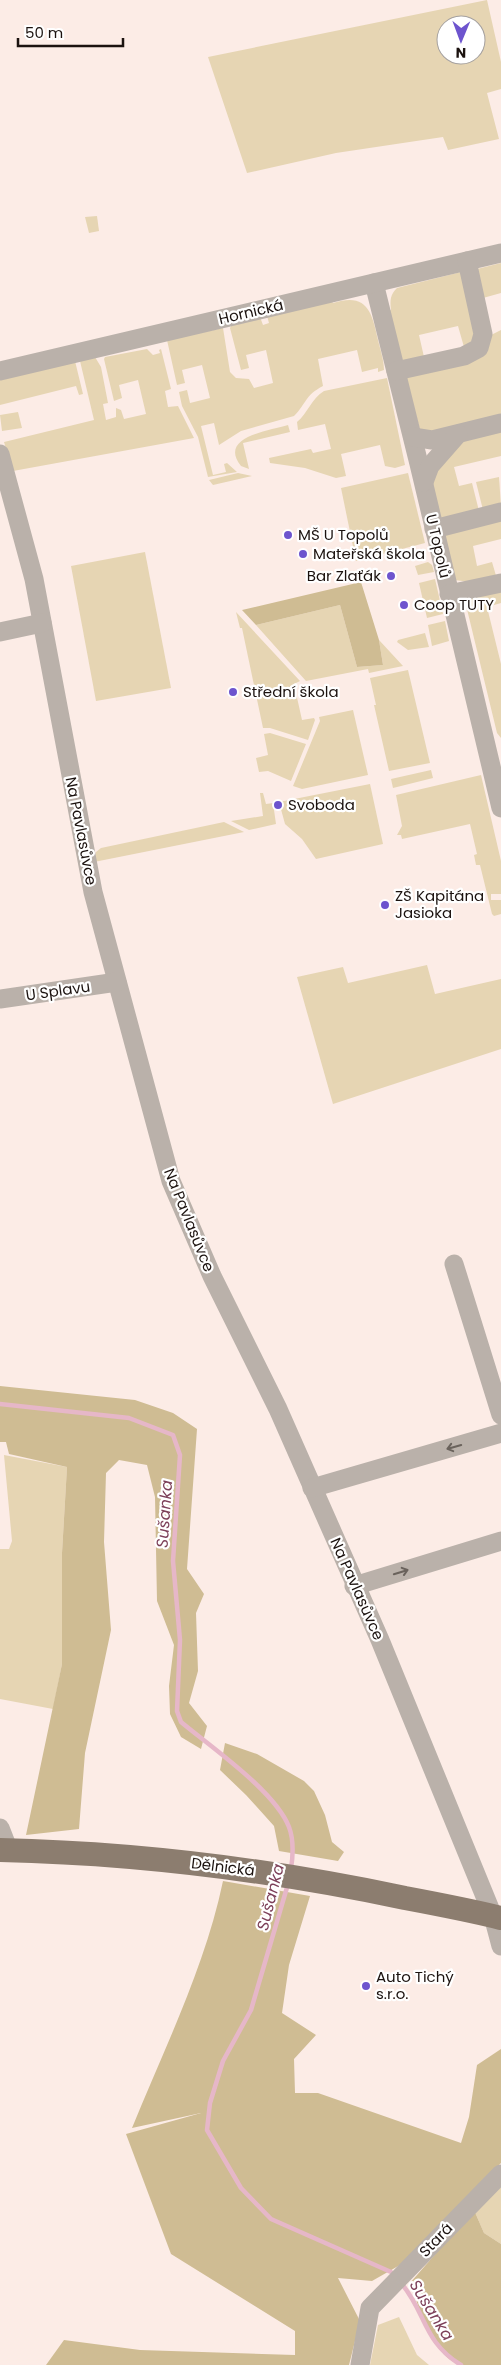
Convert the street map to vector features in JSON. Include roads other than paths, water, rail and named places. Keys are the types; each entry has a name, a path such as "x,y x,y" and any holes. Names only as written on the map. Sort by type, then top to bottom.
{"main road":[{"name":"Dělnická","path":"4,1850 52,1852 233,1868 319,1880 497,1917"}],"street":[{"name":"Hornická","path":"0,371 501,253"},
{"path":"396,371 464,356 480,348 483,334 467,261"},
{"name":"U Topolů","path":"374,283 424,482 449,594 495,756 501,808"},
{"path":"413,437 432,440 501,423"},
{"path":"424,482 430,466 458,434"},
{"name":"Na Pavlasůvce","path":"0,454 34,579 93,892 171,1181 212,1276 278,1409 354,1586 380,1640 409,1714 497,1917"},
{"path":"434,529 501,512"},
{"path":"449,594 501,583"},
{"path":"0,632 42,623"},
{"name":"U Splavu","path":"0,999 117,982"},
{"path":"454,1264 501,1415"},
{"path":"312,1488 501,1433"},
{"path":"354,1586 501,1541"},
{"path":"0,1828 4,1850"},
{"path":"497,1917 501,1946"},
{"name":"Stará","path":"360,2365 370,2308 501,2174"}],"waterway":[{"name":"Sušanka","path":"0,1404 129,1418 173,1435 180,1455 173,1561 180,1640 177,1711 181,1722 241,1770 282,1813 292,1837 291,1869"},
{"name":"Sušanka","path":"288,1884 251,2010 223,2061 210,2103 207,2130 241,2188 271,2219 391,2272 394,2276"},
{"name":"Sušanka","path":"401,2283 416,2305 439,2347 461,2365"}],"place":[{"name":"MŠ U Topolů","path":"288,535"},
{"name":"Mateřská škola","path":"303,554"},
{"name":"Bar Zlaťák","path":"391,576"},
{"name":"Coop TUTY","path":"404,605"},
{"name":"Střední škola","path":"233,692"},
{"name":"Svoboda","path":"278,805"},
{"name":"ZŠ Kapitána Jasioka","path":"385,905"},
{"name":"Auto Tichý s.r.o.","path":"366,1986"}]}
